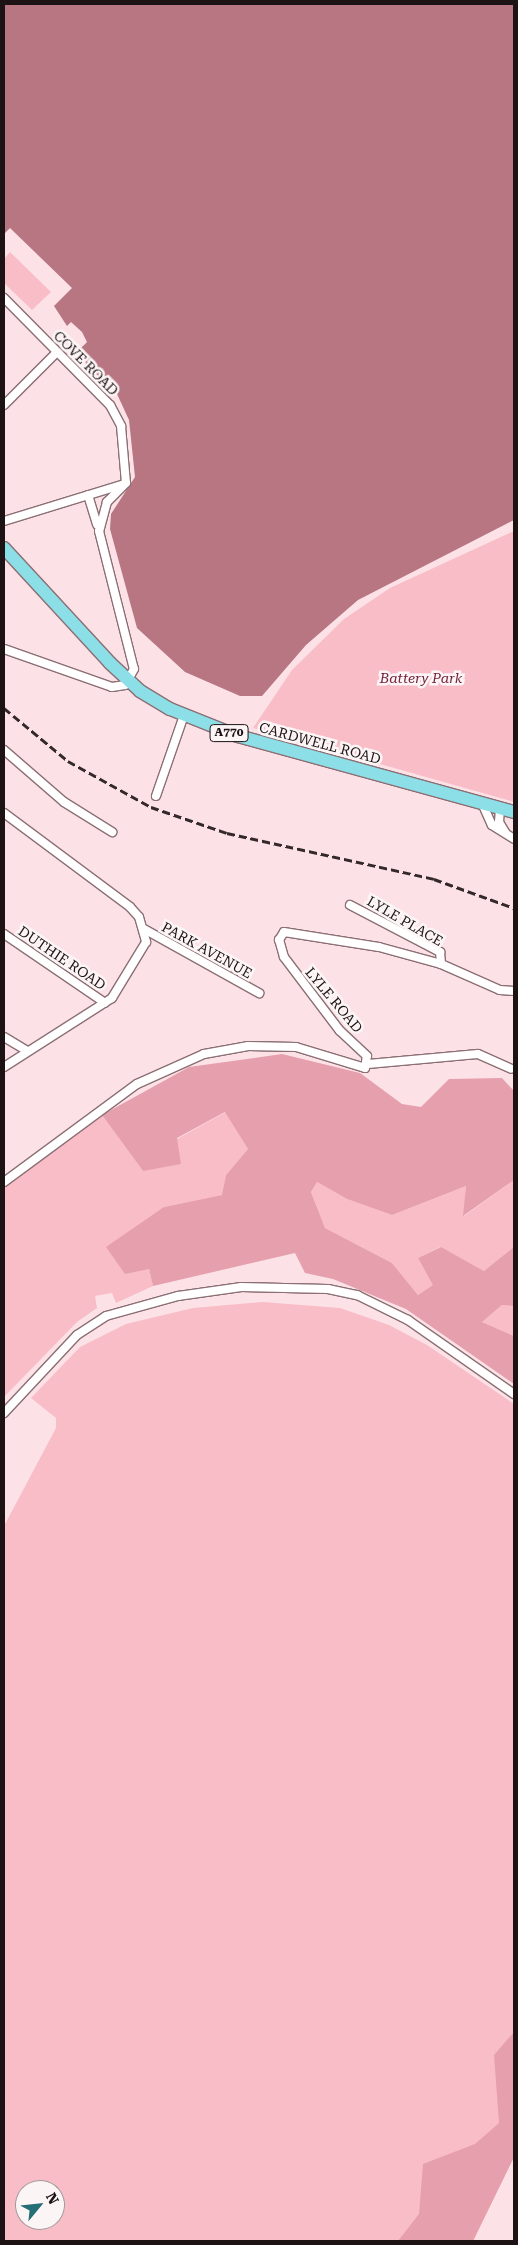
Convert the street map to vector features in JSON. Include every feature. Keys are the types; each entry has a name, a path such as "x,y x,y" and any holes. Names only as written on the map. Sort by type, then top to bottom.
{"main road":[{"name":"CARDWELL ROAD","path":"6,555 129,681 184,716 245,738 514,812"}],"street":[{"name":"COVE ROAD","path":"4,298 114,411 122,436 126,483"},
{"path":"4,405 58,352"},
{"path":"4,521 126,483"},
{"path":"100,531 106,502 126,483"},
{"path":"4,649 112,687 129,681 134,654 100,531 88,495"},
{"path":"156,796 184,716"},
{"path":"4,750 64,802 112,832"},
{"path":"482,802 492,825 514,839"},
{"path":"500,808 499,822 505,832"},
{"path":"4,813 130,907 144,929 142,955 105,1003 4,1067"},
{"name":"LYLE PLACE","path":"350,905 440,952 441,964"},
{"name":"PARK AVENUE","path":"144,929 259,993"},
{"name":"LYLE ROAD","path":"368,1064 367,1056 340,1031 284,957 281,935 294,930 441,964 500,990 514,991"},
{"name":"DUTHIE ROAD","path":"4,934 105,1003"},
{"path":"4,1037 27,1051"},
{"path":"4,1182 138,1084 204,1054 248,1046 289,1047 357,1069 368,1064 478,1054 511,1069"},
{"path":"4,1412 77,1335 106,1316 178,1296 241,1287 328,1289 373,1301 514,1394"}],"green space":[{"path":"10,252 51,292 32,310 4,283 4,259"},
{"name":"Battery Park","path":"514,531 514,802 253,728 292,670 344,619 390,588"},
{"path":"226,1112 248,1149 226,1175 223,1195 164,1207 149,1269 153,1286 116,1303 112,1293 95,1296 97,1308 77,1322 4,1397 4,1188 102,1115 143,1171 177,1139"},
{"path":"514,1180 514,1247 508,1254 484,1271 440,1247 418,1258 434,1285 418,1295 392,1263 325,1228 311,1192 317,1182 347,1199 392,1215 466,1186 464,1216"},
{"path":"263,1302 340,1308 389,1325 427,1345 514,1404 514,2157 473,2241 4,2241 4,1526 56,1428 56,1418 31,1398 80,1347 126,1324 193,1308"},
{"path":"502,1305 514,1306 514,1336 482,1322"}],"shaded area":[{"path":"4,4 514,4 514,520 358,600 306,645 262,696 240,696 185,672 137,628 110,529 111,514 135,477 129,420 112,383 107,385 76,353 87,342 82,332 71,322 67,326 54,306 72,288 10,228 4,234"},
{"path":"282,1054 360,1073 402,1104 421,1107 449,1079 502,1078 514,1091 514,1180 463,1216 466,1186 392,1215 347,1199 317,1182 311,1192 325,1228 392,1263 418,1295 433,1285 418,1258 441,1247 484,1271 514,1247 514,1306 502,1305 482,1322 514,1336 514,1384 406,1309 333,1279 305,1273 295,1253 153,1286 149,1269 125,1274 106,1247 164,1207 222,1195 226,1175 248,1149 225,1112 177,1138 181,1164 143,1171 102,1115 189,1067"},
{"path":"514,2032 514,2157 473,2241 398,2241 419,2214 423,2164 475,2144 499,2123 494,2055"}],"railway":[{"path":"4,708 68,761 151,807 227,833 434,879 514,908"}]}
